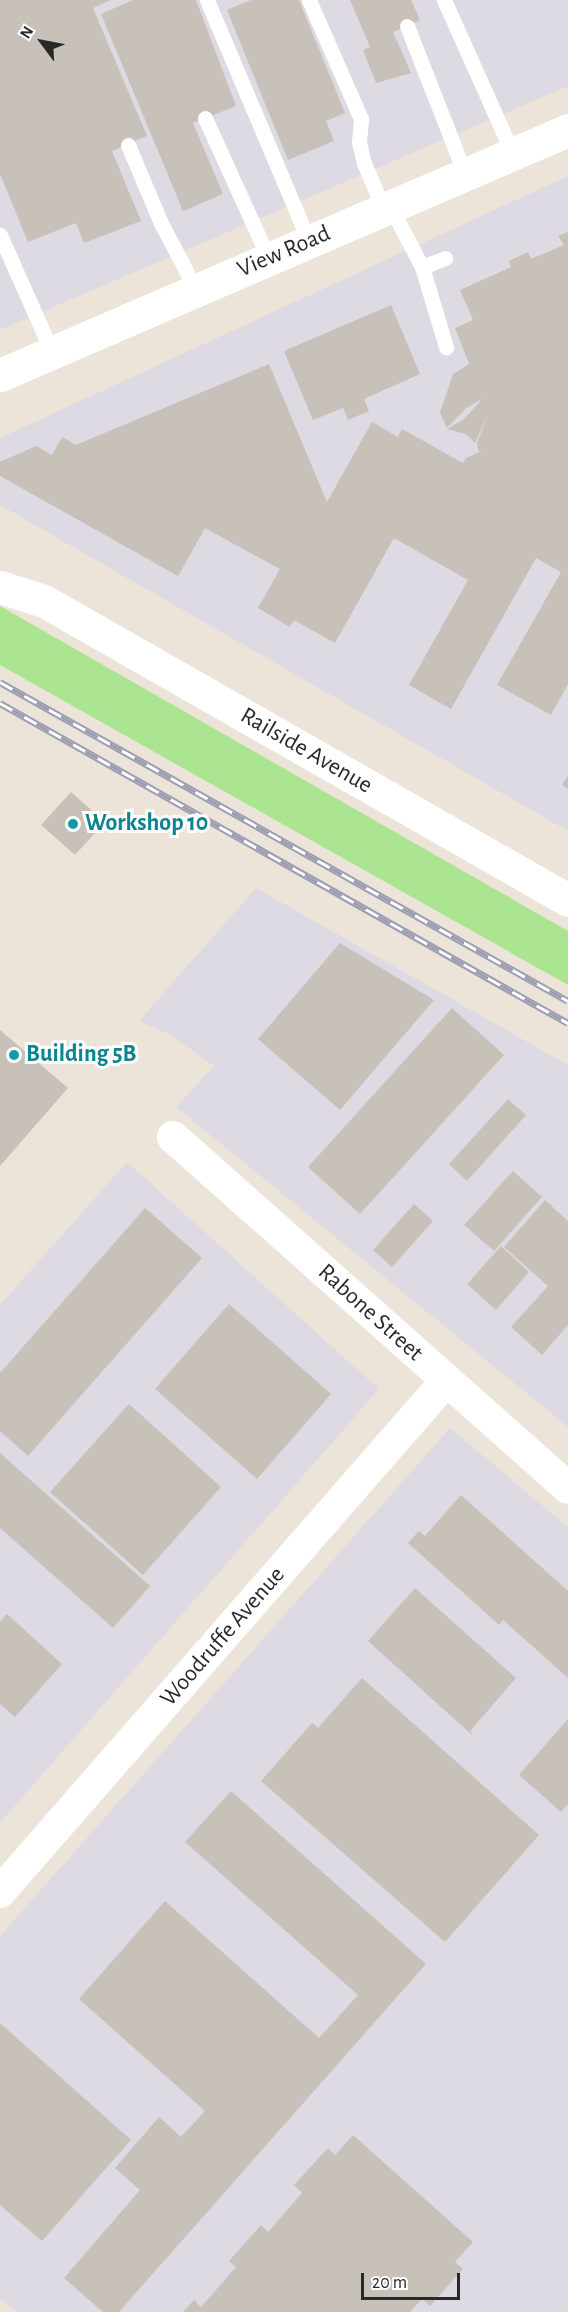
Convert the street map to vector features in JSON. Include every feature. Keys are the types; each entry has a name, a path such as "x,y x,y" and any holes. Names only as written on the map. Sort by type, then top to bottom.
{"main road":[{"name":"View Road","path":"0,375 568,130"},
{"name":"Railside Avenue","path":"0,562 44,601 568,900"},
{"name":"Railside Avenue","path":"0,587 44,601"}],"street":[{"name":"Rabone Street","path":"173,1137 568,1488"},
{"name":"Woodruffe Avenue","path":"0,1892 446,1381"}],"lane":[{"path":"207,0 309,242"},
{"path":"309,0 361,119 359,142 364,163 387,208 422,267 446,347"},
{"path":"444,0 513,154"},
{"path":"407,26 465,174"},
{"path":"205,118 269,259"},
{"path":"128,145 161,223 196,290"},
{"path":"0,235 52,352"},
{"path":"422,267 445,258"}],"shaded area":[{"path":"0,0 568,0 568,86 0,330"},
{"path":"568,176 568,831 0,505 0,438"},
{"path":"256,888 568,1065 568,1427 176,1107 214,1066 169,1034 139,1021"},
{"path":"127,1162 379,1389 0,1823 0,1305"},
{"path":"450,1428 568,1527 568,2312 16,2312 0,2298 0,1936"}],"green space":[{"path":"0,606 568,931 568,985 0,665"}],"building":[{"path":"0,0 111,0 93,8 147,136 112,151 141,221 84,243 76,223 28,242 0,174"},
{"path":"133,0 196,0 236,106 193,123 223,194 183,211 101,14"},
{"path":"251,0 299,0 345,113 326,121 334,141 288,160 227,10"},
{"path":"350,0 411,0 420,20 393,32 411,73 376,83 363,50 370,47"},
{"path":"568,232 568,684 551,715 497,685 561,572 536,558 451,709 409,685 468,580 394,538 335,643 294,620 290,627 258,608 280,569 205,528 178,576 0,476 0,462 36,446 52,455 62,437 76,445 269,364 327,502 372,422 398,437 402,429 463,463 466,458 502,442 479,452 477,443 489,412 475,443 466,434 447,429 464,419 483,398 465,409 447,428 440,413 453,374 469,364 455,328 473,320 460,290 511,267 509,261 528,252 531,259 564,245 558,236"},
{"path":"391,305 420,374 364,399 369,411 348,420 343,408 313,420 284,351"},
{"path":"568,775 568,789 562,785"},
{"name":"Workshop 10","path":"71,792 105,822 75,855 41,825"},
{"path":"340,943 434,1000 340,1110 258,1039"},
{"path":"452,1008 504,1055 360,1214 308,1167"},
{"name":"Building 5B","path":"0,1030 68,1088 0,1166"},
{"path":"508,1099 526,1115 467,1181 449,1164"},
{"path":"513,1171 542,1197 494,1251 464,1225"},
{"path":"545,1200 568,1221 568,1325 542,1355 511,1327 548,1286 504,1247"},
{"path":"414,1204 433,1221 392,1267 373,1250"},
{"path":"145,1208 202,1258 28,1456 0,1431 0,1373"},
{"path":"501,1246 529,1272 496,1310 467,1284"},
{"path":"229,1304 331,1394 257,1479 155,1389"},
{"path":"129,1404 221,1487 143,1575 50,1492"},
{"path":"0,1453 150,1586 113,1628 0,1528"},
{"path":"461,1495 568,1591 568,1678 503,1620 499,1625 408,1543 419,1531 425,1536"},
{"path":"415,1588 516,1678 471,1730 472,1735 368,1641"},
{"path":"7,1614 62,1664 15,1717 0,1704 0,1622"},
{"path":"362,1678 539,1835 445,1942 261,1781 312,1723 318,1728"},
{"path":"568,1719 568,1804 561,1812 519,1775"},
{"path":"231,1791 426,1964 119,2312 103,2312 64,2278 140,2190 115,2168 159,2117 181,2137 205,2111 79,1999 165,1901 319,2038 358,1995 185,1842"},
{"path":"0,2023 131,2140 42,2241 0,2205"},
{"path":"353,2135 473,2242 455,2262 463,2269 430,2306 422,2299 410,2312 183,2312 194,2300 201,2307 236,2267 229,2261 261,2225 268,2232 302,2193 294,2185 328,2148 335,2155"}],"railway":[{"path":"0,682 568,1001"},
{"path":"0,703 568,1023"}],"place":[{"name":"Workshop 10","path":"73,824"},
{"name":"Building 5B","path":"14,1055"}]}
